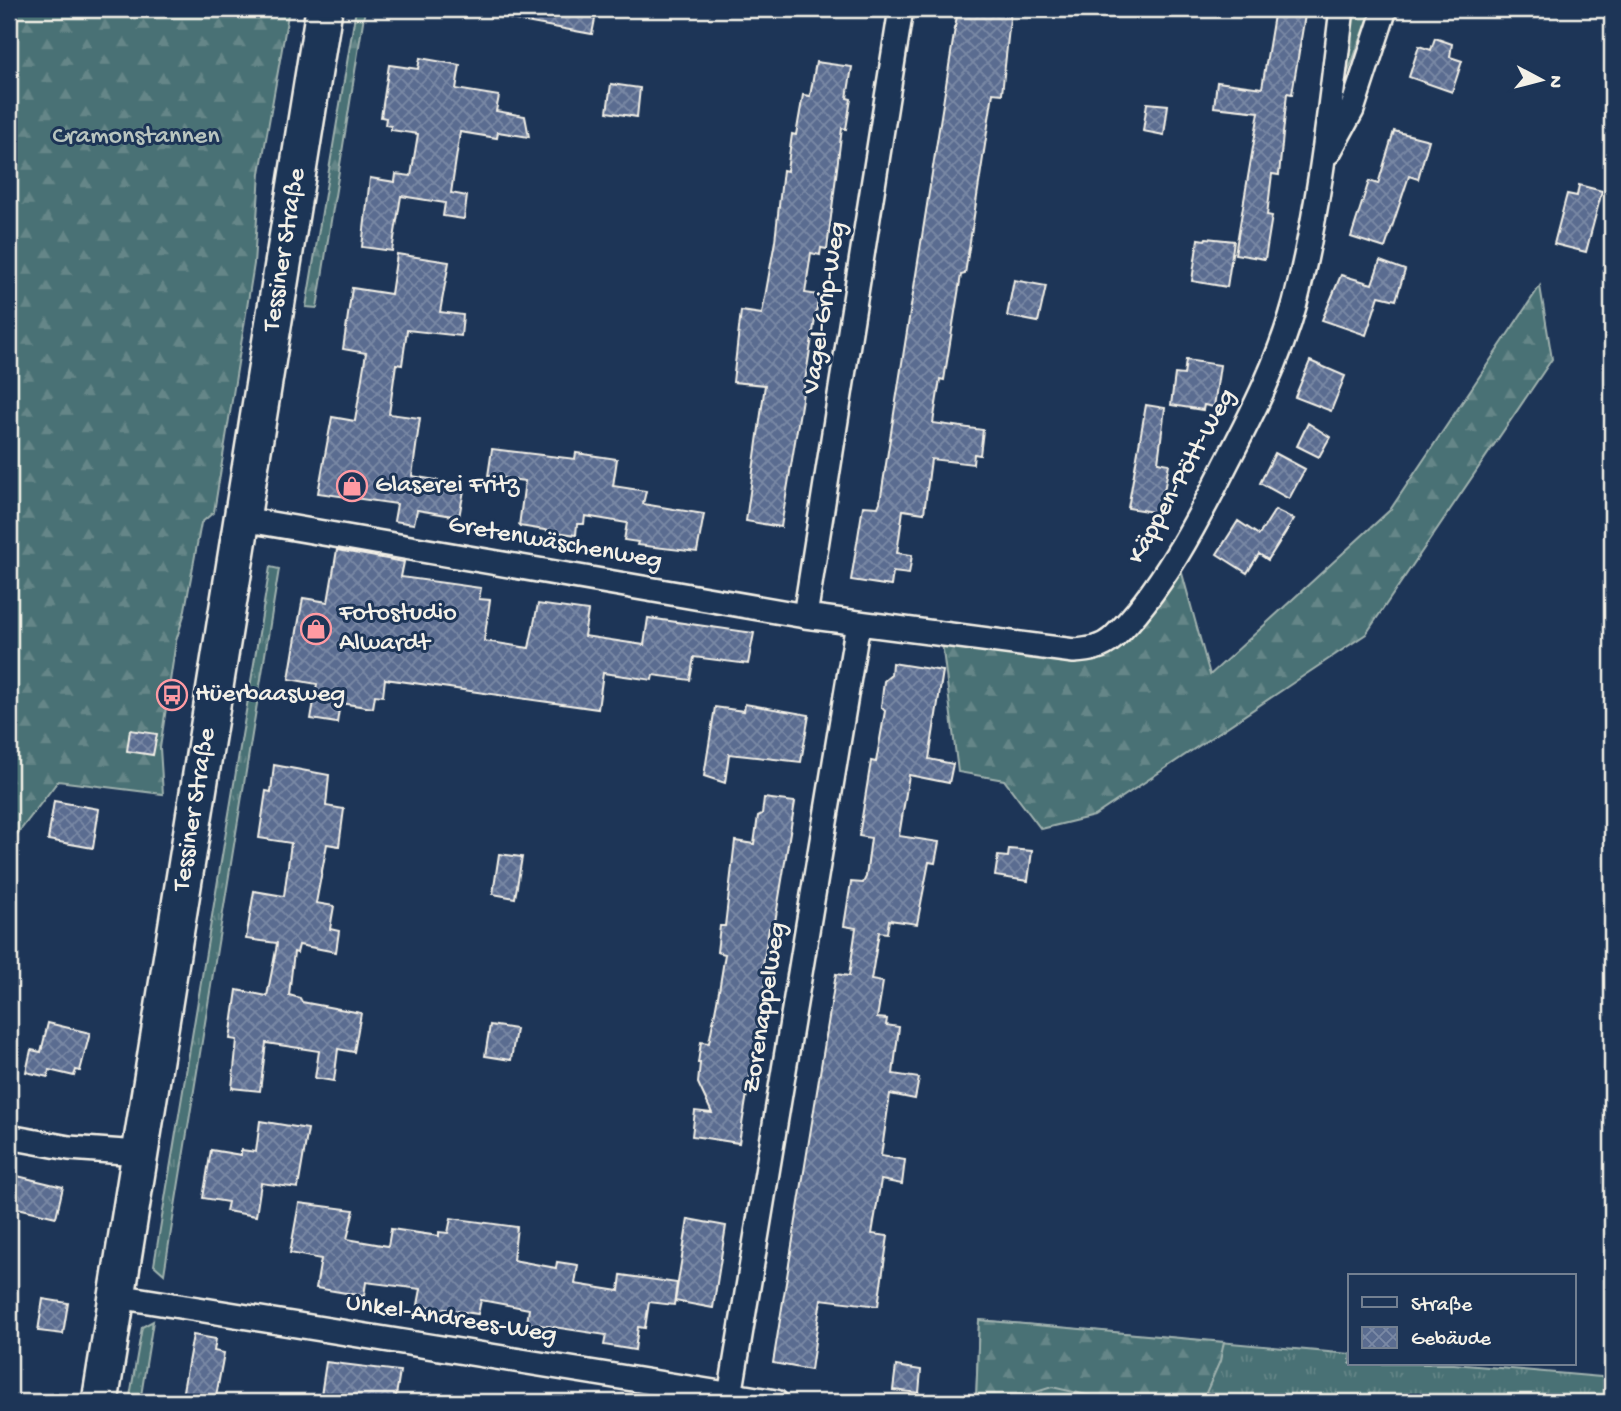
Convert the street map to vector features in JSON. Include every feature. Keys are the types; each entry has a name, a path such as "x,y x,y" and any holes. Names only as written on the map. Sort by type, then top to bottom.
{"main road":[{"name":"Tessiner Straße","path":"100,1402 324,9"}],"street":[{"name":"Vagel-Grip-Weg","path":"805,616 901,9"},
{"name":"Käppen-Pött-Weg","path":"858,623 1074,651 1093,650 1112,639 1167,571 1211,494 1271,376 1295,303 1324,162 1342,9"},
{"name":"Käppen-Pött-Weg","path":"1324,162 1352,110 1385,9"},
{"name":"Gretenwäschenweg","path":"242,519 858,623"},
{"name":"Zorenappelweg","path":"729,1398 858,623"},
{"path":"9,1137 69,1148 139,1153"},
{"name":"Unkel-Andrees-Weg","path":"117,1296 729,1398 776,1402"}],"green space":[{"name":"Cramonstannen","path":"9,9 289,9 260,173 254,264 214,512 201,523 184,615 176,641 160,748 163,794 58,781 9,845"},
{"path":"356,9 365,9 317,308 306,307"},
{"path":"1351,9 1372,9 1338,99"},
{"path":"1540,286 1552,359 1366,634 1094,816 1041,829 1004,780 958,772 941,634 1093,650 1180,566 1210,675 1390,510"},
{"path":"270,567 279,569 164,1274 154,1265"},
{"path":"979,1320 1348,1354 1348,1366 1477,1366 1612,1378 1612,1402 976,1402"},
{"path":"979,1320 1224,1342 1220,1361 1202,1402 1117,1402 1052,1387 1004,1402 976,1402"},
{"path":"153,1321 140,1402 129,1402 142,1327"}],"building":[{"path":"510,9 597,9 592,34 509,19"},
{"path":"958,9 1011,9 1002,94 993,93 965,274 961,275 944,380 940,379 933,423 983,430 980,455 974,454 973,464 931,459 924,513 903,510 897,553 912,555 909,574 893,572 891,586 851,580 863,506 878,507 880,502"},
{"path":"1275,9 1306,9 1292,94 1287,93 1279,175 1272,174 1267,215 1272,216 1265,259 1235,254 1259,112 1214,107 1217,82 1262,88"},
{"path":"1435,38 1452,44 1450,57 1462,61 1452,92 1409,77 1419,46 1431,50"},
{"path":"420,58 460,65 456,89 499,96 496,111 525,116 529,137 498,132 497,138 460,132 451,193 467,196 464,219 443,216 445,203 401,196 392,251 362,247 370,178 395,182 396,174 411,176 418,134 391,130 391,126 385,125 386,118 381,117 389,65 418,69"},
{"path":"816,62 852,67 847,98 851,99 846,129 842,128 827,249 821,248 820,255 811,253 805,293 819,295 781,527 746,521 765,385 733,382 741,311 762,314 775,241 783,170 787,171 792,134 796,135 803,95 810,96"},
{"path":"611,84 640,88 637,117 607,112"},
{"path":"1147,103 1168,105 1164,135 1143,131"},
{"path":"1394,131 1429,140 1418,179 1409,176 1385,248 1351,237 1369,181 1378,184"},
{"path":"1579,185 1602,191 1586,252 1554,244 1567,194 1577,196"},
{"path":"1198,239 1234,241 1227,287 1192,281"},
{"path":"397,254 449,262 440,312 463,315 461,336 407,330 402,365 396,364 389,414 420,418 412,476 465,485 459,517 417,510 414,524 394,521 397,504 318,493 332,417 355,421 366,353 343,349 352,288 391,294"},
{"path":"1380,261 1405,270 1396,300 1379,296 1366,335 1322,320 1341,275 1372,284"},
{"path":"1014,280 1046,286 1038,322 1007,316"},
{"path":"1186,360 1220,365 1214,407 1204,405 1203,410 1171,405 1175,374 1184,375"},
{"path":"1310,361 1345,376 1331,411 1295,397"},
{"path":"1146,405 1165,408 1158,462 1169,464 1160,513 1128,508"},
{"path":"1308,423 1330,437 1319,457 1297,446"},
{"path":"492,449 575,459 576,453 617,459 613,486 646,491 643,504 704,514 697,552 637,545 638,542 624,540 627,523 585,516 584,524 577,524 576,535 519,526 525,481 488,476"},
{"path":"1275,453 1305,469 1289,499 1260,483"},
{"path":"1275,510 1294,519 1268,560 1259,554 1247,573 1217,554 1238,521 1259,535"},
{"path":"337,550 404,562 401,577 481,588 479,599 490,600 484,641 529,648 538,604 588,611 584,636 644,645 648,618 754,633 748,664 694,657 690,680 653,675 652,680 603,673 598,709 385,679 383,696 375,695 373,708 340,703 337,723 311,719 317,684 289,679 303,598 328,602"},
{"path":"892,663 943,671 929,759 953,764 949,783 909,775 899,836 939,842 935,863 929,862 917,924 889,920 887,933 879,932 871,980 883,982 877,1018 887,1019 886,1025 899,1027 893,1074 919,1078 915,1099 890,1094 881,1156 905,1160 902,1184 881,1180 872,1234 888,1236 878,1306 821,1299 811,1370 773,1363 836,974 849,976 856,928 844,926 851,882 863,883 866,877 871,838 859,836 871,761 876,762 885,711 881,707 884,681 891,675"},
{"path":"745,704 809,715 801,762 729,754 725,783 704,776 715,707 744,711"},
{"path":"130,730 157,734 153,755 127,751"},
{"path":"274,765 329,775 326,806 344,809 339,846 327,844 316,903 334,906 330,929 339,931 336,952 299,945 297,953 294,952 289,995 300,998 302,1002 361,1013 354,1052 338,1049 334,1081 315,1078 319,1051 266,1043 260,1091 232,1088 237,1040 230,1039 237,990 267,996 276,950 277,943 246,939 254,891 284,896 291,843 259,838 266,791 271,792"},
{"path":"764,798 795,802 774,928 769,928 762,971 767,971 739,1143 692,1136 695,1111 712,1113 698,1083 698,1063 701,1042 709,1043 719,991 725,954 717,952 720,926 725,926 735,841 754,844"},
{"path":"54,801 99,809 93,848 48,840"},
{"path":"1009,849 1032,851 1028,881 995,876 998,856 1008,857"},
{"path":"499,854 522,857 515,898 493,894"},
{"path":"48,1023 90,1033 80,1071 76,1070 74,1076 49,1070 48,1077 26,1072 31,1050 41,1052"},
{"path":"490,1025 516,1029 511,1060 485,1056"},
{"path":"260,1121 308,1129 298,1188 261,1183 256,1216 226,1211 228,1202 203,1198 211,1150 241,1155 241,1150 256,1152"},
{"path":"9,1174 63,1187 56,1217 9,1206"},
{"path":"299,1203 354,1210 347,1239 388,1246 391,1229 439,1236 439,1232 448,1233 451,1218 517,1227 513,1260 556,1268 557,1262 578,1265 575,1284 619,1291 621,1275 677,1283 674,1305 649,1302 645,1328 638,1327 635,1350 604,1345 606,1335 527,1323 529,1309 481,1300 478,1314 418,1305 421,1289 366,1282 364,1296 316,1288 321,1259 290,1253"},
{"path":"688,1219 726,1226 713,1308 675,1301"},
{"path":"43,1299 68,1303 63,1334 38,1331"},
{"path":"193,1335 216,1339 214,1351 224,1353 215,1402 181,1402"},
{"path":"326,1362 400,1371 395,1402 320,1402"},
{"path":"896,1366 921,1370 919,1393 893,1390"}],"place":[{"name":"Glaserei Fritz","path":"352,486"},
{"name":"Fotostudio Alwardt","path":"316,629"},
{"name":"Hüerbaasweg","path":"172,695"}]}
